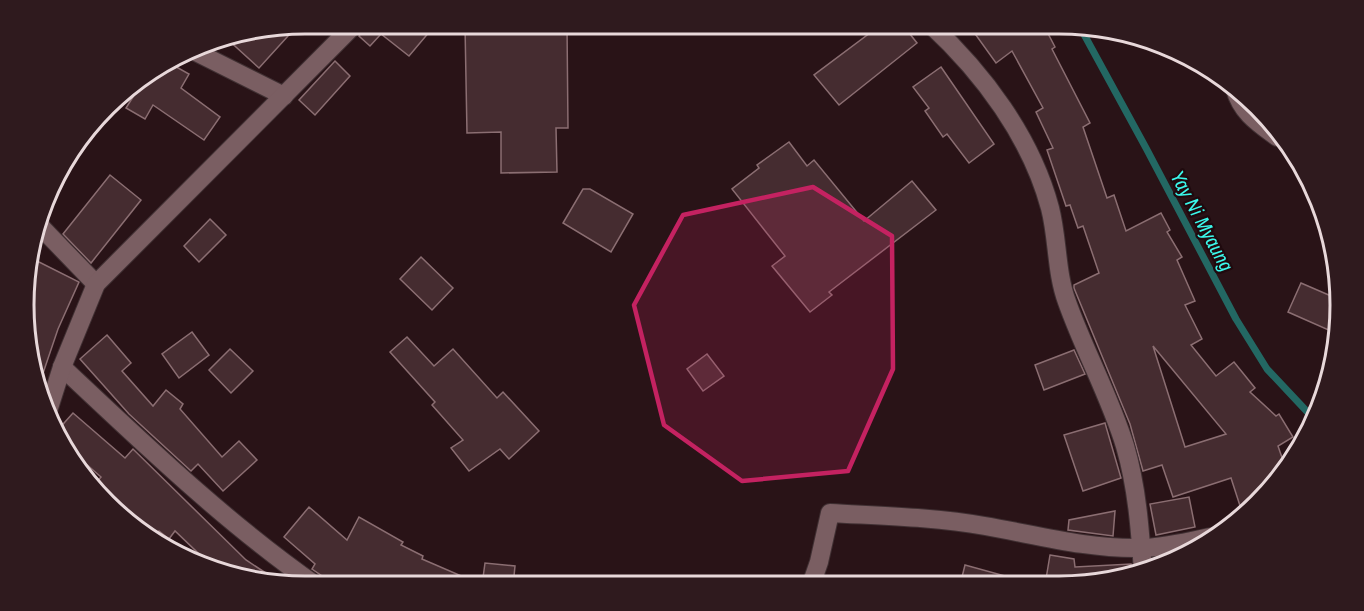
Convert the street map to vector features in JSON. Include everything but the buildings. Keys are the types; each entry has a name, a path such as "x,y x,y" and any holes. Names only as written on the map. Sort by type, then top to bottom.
{"street":[{"path":"52,400 96,284 345,34"},
{"path":"939,34 986,87 1012,122 1038,169 1050,210 1066,300 1124,444 1137,495 1143,563"},
{"path":"202,55 284,96"},
{"path":"1241,106 1258,122"},
{"path":"45,231 96,284"},
{"path":"62,368 183,479 304,576"},
{"path":"813,576 830,513 923,518 985,526 1064,543 1142,548 1195,540"}],"highlighted area":[{"path":"813,187 892,236 893,369 848,471 742,481 664,425 634,305 683,215"}],"waterway":[{"name":"Yay Ni Myaung","path":"1085,36 1236,319 1267,369 1308,412"}]}
